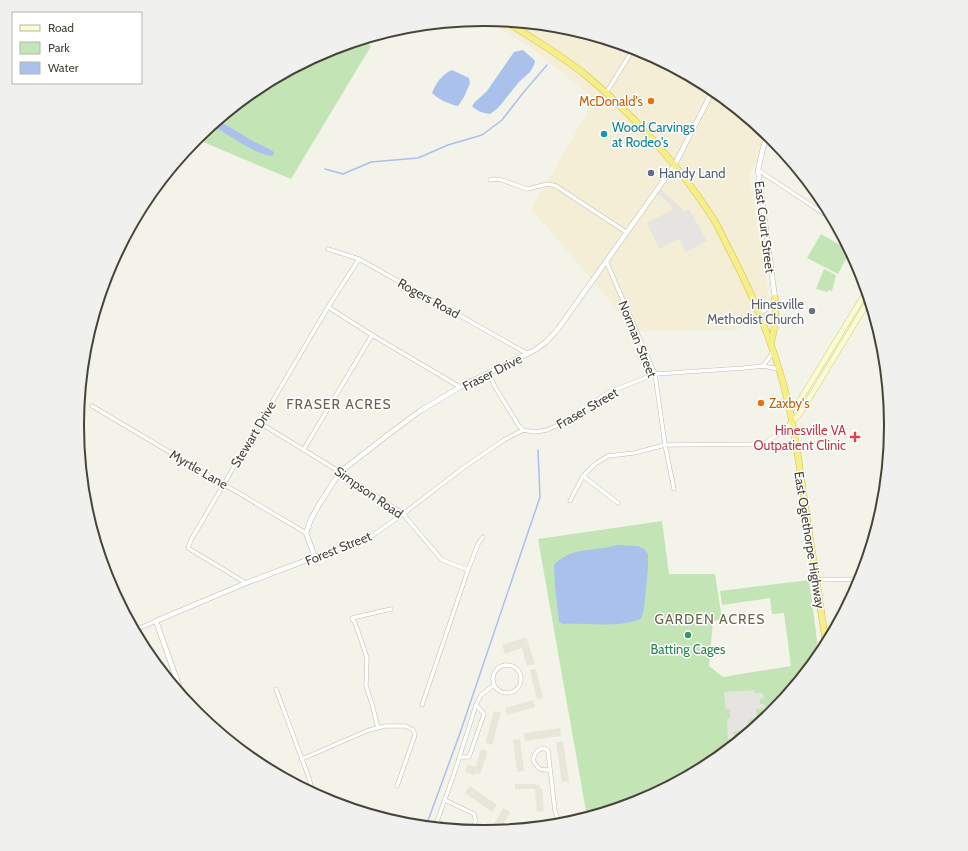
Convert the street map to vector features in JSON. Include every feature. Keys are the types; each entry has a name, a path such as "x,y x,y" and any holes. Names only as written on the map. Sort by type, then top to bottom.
{"highway":[{"name":"East Oglethorpe Highway","path":"515,27 554,52 582,73 606,93 641,127 695,193 715,222 738,267 771,343 790,410 824,634"},
{"path":"771,343 776,320 775,298"}],"main road":[{"path":"790,410 800,400 862,298"},
{"path":"792,422 801,412 865,307"}],"street":[{"path":"606,93 630,54"},
{"name":"Fraser Drive","path":"306,532 314,513 340,472 420,411 460,388 528,354 546,342 558,329 674,166 710,96"},
{"name":"East Court Street","path":"765,142 758,170 775,298"},
{"path":"758,170 821,212"},
{"path":"490,180 502,180 527,189 548,184 556,186 626,232"},
{"name":"Rogers Road","path":"328,249 359,259 528,354"},
{"name":"Stewart Drive","path":"246,583 188,548 191,540 224,483 328,307 359,259"},
{"name":"Norman Street","path":"606,261 655,374 665,445 674,489"},
{"path":"759,313 772,305 775,298"},
{"path":"328,307 372,336 460,388"},
{"path":"304,449 372,336"},
{"path":"763,366 773,351"},
{"name":"Fraser Street","path":"523,430 534,432 547,430 572,419 607,393 655,374 763,366 779,369"},
{"path":"488,374 523,430"},
{"name":"Myrtle Lane","path":"92,406 306,532"},
{"path":"764,444 780,433 792,422"},
{"name":"Simpson Road","path":"260,423 304,449 403,514 442,560 468,570"},
{"name":"Forest Street","path":"140,628 246,583 369,538 463,468 504,440 523,430"},
{"path":"570,501 583,476 595,464 608,456 634,453 665,445 764,444 796,446"},
{"path":"583,476 618,503"},
{"path":"306,532 315,558"},
{"path":"422,705 468,570 482,537"},
{"path":"816,580 852,579"},
{"path":"378,728 366,686 367,658 352,618 391,610"},
{"path":"156,621 177,681"},
{"path":"511,665 515,667 521,677 517,688 507,693 501,692 494,685 494,673 502,666 511,665"},
{"path":"437,822 476,705 481,695 494,685"},
{"path":"276,689 311,786"},
{"path":"460,756 470,756 484,714 476,705"},
{"path":"302,759 369,730 385,726 406,726 413,730 415,735 397,786"},
{"path":"550,770 541,770 533,760 534,754 539,749 544,748 548,751 555,811 558,818"},
{"path":"445,800 474,814 476,820 474,825"}],"shaded area":[{"path":"496,26 536,29 562,34 612,47 637,56 661,67 706,93 747,125 767,144 749,175 770,301 737,330 636,331 531,209 595,99 527,45"},
{"path":"662,188 664,193 685,211 689,209 707,241 686,252 679,239 659,249 647,223 672,210 671,205 660,195 657,195"},
{"path":"526,637 535,664 527,666 522,648 505,654 502,645"},
{"path":"536,669 543,698 537,700 530,670"},
{"path":"754,690 755,693 763,693 764,698 760,699 760,704 764,704 765,708 756,709 757,716 749,720 745,727 741,730 733,732 734,737 731,739 728,739 727,719 730,718 730,709 726,709 724,692"},
{"path":"533,700 535,707 507,715 505,708"},
{"path":"494,711 501,713 492,745 485,743"},
{"path":"560,728 561,736 525,741 524,733"},
{"path":"520,739 524,771 517,772 513,740"},
{"path":"563,741 569,781 562,782 556,742"},
{"path":"481,749 488,751 480,774 475,773 475,775 465,772 468,764 476,767"},
{"path":"515,784 539,785 540,789 542,789 544,811 537,812 535,789 515,789"},
{"path":"470,786 497,805 492,812 465,793"},
{"path":"503,808 510,812 503,824 494,825"}],"green space":[{"path":"368,44 371,46 291,179 203,142 221,125 262,93 307,67 331,56"},
{"path":"821,234 840,245 846,258 838,274 807,258"},
{"path":"824,269 836,275 832,291 828,290 828,292 816,289"},
{"path":"662,521 669,574 715,574 722,619 713,621 709,666 723,677 791,666 784,613 772,614 770,598 722,605 720,591 809,580 818,644 801,669 766,708 747,726 706,758 661,784 637,795 586,811 538,539"}],"water":[{"path":"523,50 535,61 530,72 519,82 498,108 490,114 480,112 474,108 472,106 487,91 514,52"},
{"path":"452,70 469,78 470,83 458,106 438,98 432,93 440,79"},
{"path":"223,123 273,151 274,154 272,156 265,155 217,128"},
{"path":"617,545 638,546 644,549 648,554 644,609 641,619 632,622 612,624 563,624 559,622 554,565 565,556 571,554"}],"waterway":[{"path":"325,169 343,174 371,162 418,158 448,145 482,135 502,120 547,65"},
{"path":"428,821 459,736 540,497 538,450"}],"place":[{"name":"McDonald's","path":"651,101"},
{"name":"Wood Carvings at Rodeo's","path":"604,134"},
{"name":"Handy Land","path":"651,173"},
{"name":"Hinesville Methodist Church","path":"812,311"},
{"name":"Zaxby's","path":"761,403"},
{"name":"Hinesville VA Outpatient Clinic","path":"855,437"},
{"name":"Batting Cages","path":"688,635"}],"district":[{"name":"FRASER ACRES","path":"339,404"},
{"name":"GARDEN ACRES","path":"710,619"}]}
